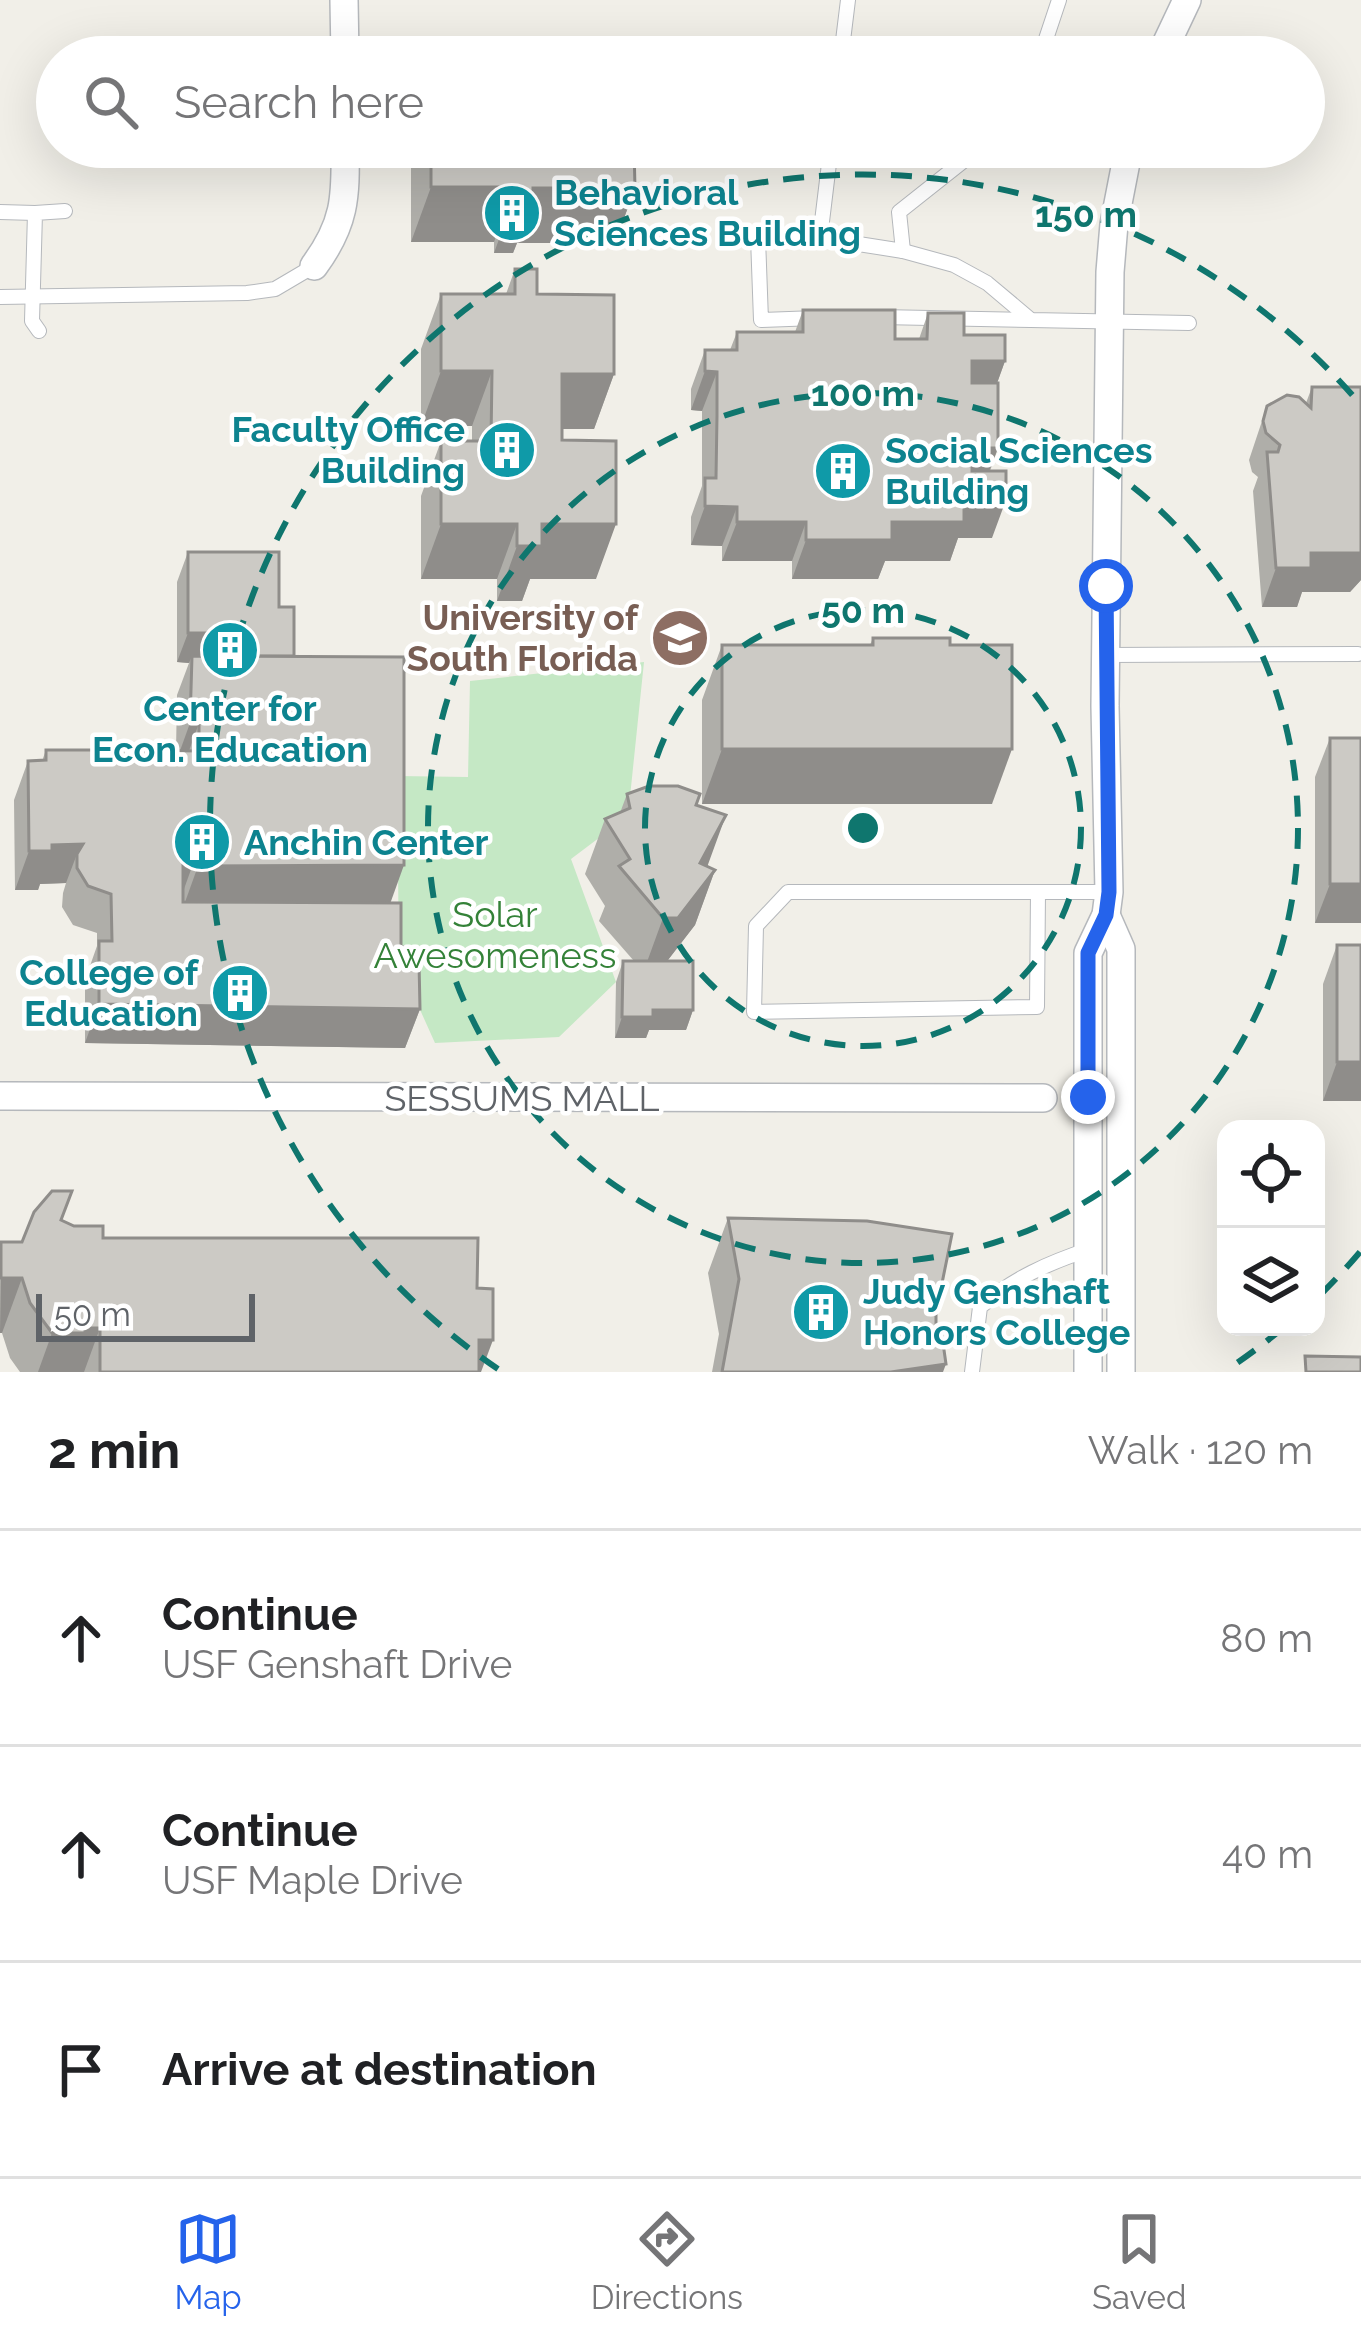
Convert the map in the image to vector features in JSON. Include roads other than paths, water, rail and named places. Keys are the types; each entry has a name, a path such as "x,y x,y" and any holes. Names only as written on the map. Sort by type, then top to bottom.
{"street":[{"path":"344,0 345,36"},
{"path":"1170,36 1187,0"},
{"path":"314,266 340,226 344,168"},
{"path":"1121,1372 1121,950 1108,903 1106,655 1109,319 1114,224 1126,168"},
{"path":"1088,1372 1088,953 1108,903"},
{"name":"SESSUMS MALL","path":"0,1096 1043,1098"}],"lane":[{"path":"844,36 848,0"},
{"path":"1047,36 1059,0"},
{"path":"820,238 828,168"},
{"path":"903,251 899,212 955,168"},
{"path":"0,212 64,211"},
{"path":"35,213 32,320 39,331"},
{"path":"833,317 761,320 758,238 820,238 903,251 954,265 987,283 1031,320"},
{"path":"0,297 247,293 275,289 314,266"},
{"path":"857,316 1189,323"},
{"path":"1106,655 1358,654"},
{"path":"1038,892 1036,1007 754,1012 756,926 788,892 1038,892 1108,903"},
{"path":"972,1372 980,1307 1009,1282 1043,1264 1090,1249"}],"place":[{"name":"Behavioral Sciences Building","path":"512,213"},
{"name":"Faculty Office Building","path":"507,450"},
{"name":"Social Sciences Building","path":"843,471"},
{"name":"University of South Florida","path":"680,638"},
{"name":"Center for Econ. Education","path":"230,650"},
{"name":"Anchin Center","path":"202,842"},
{"name":"College of Education","path":"240,993"},
{"name":"Judy Genshaft Honors College","path":"821,1312"}],"park label":[{"name":"Solar Awesomeness","path":"495,934"}]}
